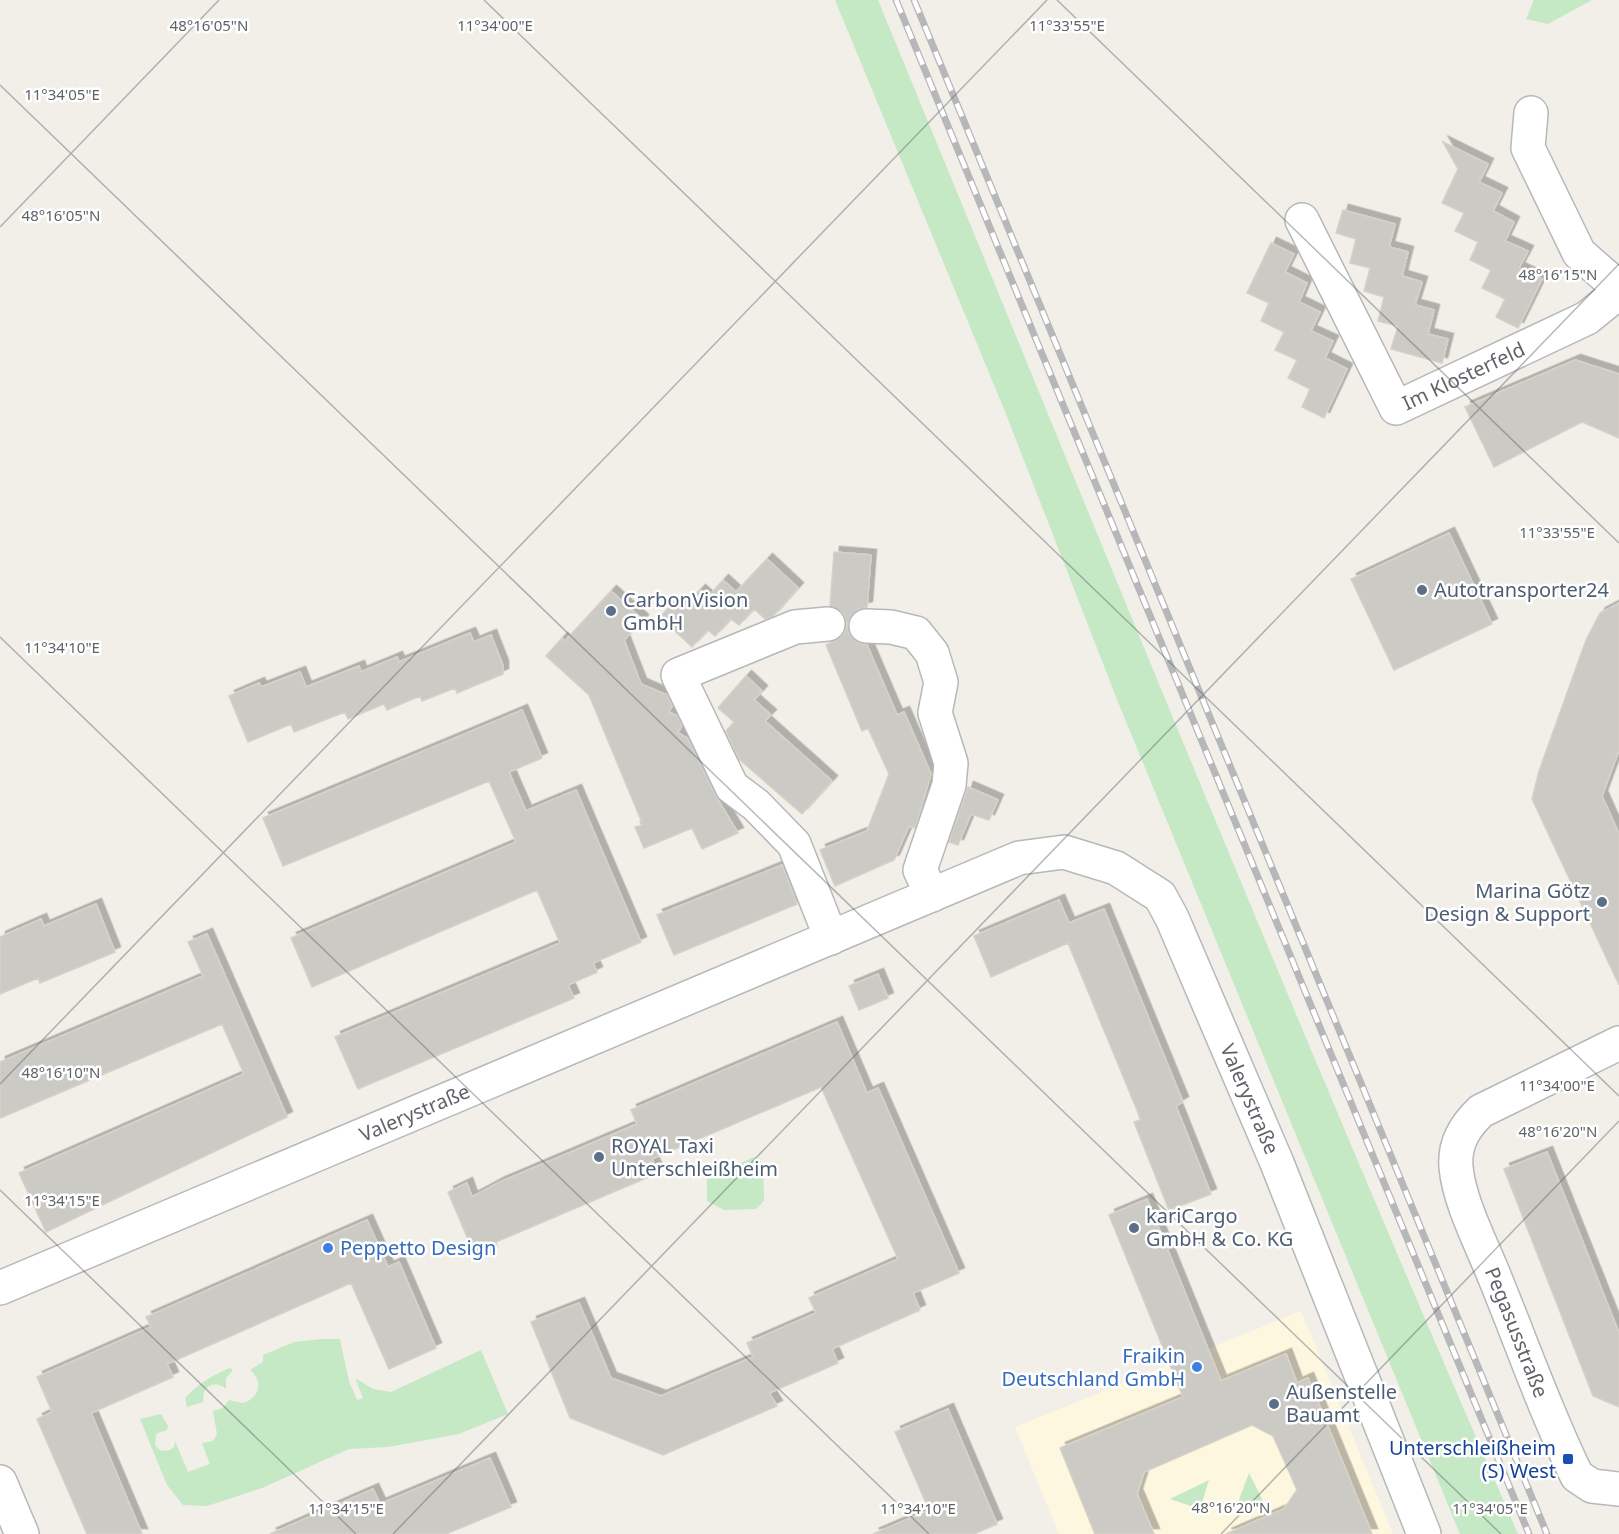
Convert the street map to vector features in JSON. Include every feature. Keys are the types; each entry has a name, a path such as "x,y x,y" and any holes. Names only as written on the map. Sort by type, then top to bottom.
{"street":[{"name":"Im Klosterfeld","path":"1302,220 1396,408 1587,318 1619,290 1579,254 1528,148 1531,113"},
{"path":"828,624 795,627 678,675 732,787 756,805 794,844 831,938"},
{"path":"866,626 891,627 916,633 932,653 941,682 935,713 951,763 949,785 921,870 932,895"},
{"name":"Valerystraße","path":"0,1288 1019,858 1064,852 1116,868 1161,896 1277,1163 1424,1534"},
{"name":"Pegasusstraße","path":"1619,1042 1481,1111 1468,1123 1457,1142 1455,1164 1458,1184 1568,1459 1577,1476 1592,1486 1619,1489"},
{"path":"0,1482 22,1534"}],"shaded area":[{"path":"1301,1311 1393,1534 1059,1534 1015,1427"}],"green space":[{"path":"835,0 878,0 1354,1152 1518,1534 1460,1534 1118,702 1006,414"},
{"path":"1534,0 1592,0 1548,24 1526,19"},
{"path":"754,1157 763,1163 764,1201 756,1209 724,1210 707,1201 707,1178"},
{"path":"340,1339 349,1381 357,1400 363,1398 355,1378 373,1389 391,1392 481,1350 508,1414 459,1434 388,1447 349,1449 262,1488 207,1506 183,1505 167,1485 140,1419 161,1414 168,1426 167,1430 156,1434 155,1445 161,1451 170,1450 174,1447 175,1441 188,1472 210,1464 202,1443 213,1441 217,1434 213,1411 223,1408 229,1400 242,1403 253,1398 258,1384 250,1370 263,1362 263,1355 294,1342"},
{"path":"230,1368 233,1370 226,1378 226,1389 217,1384 211,1385 204,1391 203,1402 187,1407 185,1398 195,1388"},
{"path":"1249,1473 1263,1501 1234,1513"},
{"path":"1209,1480 1200,1509 1170,1499"}],"building":[{"path":"1443,142 1488,164 1479,182 1502,193 1493,211 1514,222 1505,241 1528,251 1519,268 1542,279 1518,328 1496,317 1505,299 1482,288 1491,270 1470,260 1478,242 1455,231 1464,213 1442,203 1458,169"},
{"path":"1343,210 1395,224 1389,247 1408,252 1402,276 1422,282 1415,305 1434,310 1428,334 1448,339 1442,363 1391,349 1398,326 1378,321 1384,297 1364,291 1370,268 1350,263 1356,239 1336,233"},
{"path":"1271,243 1294,254 1285,272 1307,283 1299,302 1320,312 1311,331 1333,341 1325,358 1347,369 1324,418 1302,407 1310,389 1288,378 1297,360 1275,350 1284,332 1261,321 1269,303 1247,293"},
{"path":"1575,360 1619,374 1619,438 1582,422 1494,467 1465,407"},
{"path":"1449,533 1492,624 1394,670 1351,579"},
{"path":"834,552 871,555 867,607 858,609 851,616 847,625 849,634 857,642 867,645 897,715 904,712 931,774 915,828 909,826 894,860 835,886 820,850 867,831 889,774 868,728 862,731 826,645 839,639 845,632 847,623 843,613 830,606"},
{"path":"767,559 798,588 773,616 765,619 754,609 739,625 731,619 715,636 708,630 692,647 660,617 676,600 684,607 700,590 708,597 723,580 736,592"},
{"path":"611,591 643,620 624,640 641,684 667,695 672,706 669,712 677,716 682,725 678,733 687,738 715,795 738,833 702,849 692,828 644,848 635,827 643,825 589,695 546,656 562,638 565,641"},
{"path":"1619,603 1619,750 1602,796 1619,834 1619,985 1532,799 1539,771 1586,640 1600,613"},
{"path":"470,633 474,642 491,635 503,666 503,674 457,693 455,688 422,701 420,696 387,710 384,704 348,719 345,712 294,732 291,724 248,742 229,696 259,683 261,687 300,672 306,687 359,666 361,672 397,657 399,662"},
{"path":"746,676 762,691 754,700 771,715 765,721 832,781 802,814 739,759 726,731 734,722 718,708"},
{"path":"522,710 542,758 509,772 526,811 576,790 641,942 593,963 597,972 568,985 574,998 358,1089 335,1037 560,943 537,890 312,987 291,938 516,842 489,781 283,866 263,818"},
{"path":"968,787 998,800 989,820 971,814 958,845 949,842"},
{"path":"782,865 797,904 674,955 657,915"},
{"path":"1059,900 1069,923 1104,909 1183,1102 1176,1106 1211,1194 1169,1210 1134,1122 1141,1120 1068,943 991,977 974,936"},
{"path":"96,904 115,952 40,983 38,978 0,994 0,937 41,919 44,926"},
{"path":"207,934 287,1117 46,1232 19,1173 244,1074 222,1024 0,1118 0,1062 203,976 188,942"},
{"path":"878,974 888,998 859,1010 849,986"},
{"path":"837,1022 867,1093 878,1088 959,1273 913,1293 920,1310 832,1349 838,1363 769,1393 777,1406 663,1455 570,1418 531,1322 579,1303 611,1378 661,1396 753,1357 747,1343 816,1313 809,1298 898,1259 821,1087 652,1159 658,1173 489,1245 491,1252 476,1258 448,1192 467,1183 472,1197 500,1182 637,1124 631,1110"},
{"path":"1547,1152 1619,1333 1619,1407 1593,1396 1504,1169"},
{"path":"1147,1199 1221,1381 1286,1354 1297,1383 1308,1378 1372,1534 1226,1534 1284,1509 1297,1490 1273,1436 1252,1425 1144,1472 1137,1494 1154,1534 1095,1534 1060,1448 1183,1397 1109,1215"},
{"path":"367,1220 388,1267 399,1262 436,1348 389,1369 351,1283 167,1364 173,1377 91,1413 142,1534 87,1534 37,1419 52,1412 37,1377 151,1327 146,1317"},
{"path":"948,1409 997,1524 974,1534 873,1534 929,1510 895,1432"},
{"path":"490,1458 511,1507 446,1534 270,1534 373,1489 380,1504"}],"railway":[{"path":"896,0 1529,1534"},
{"path":"914,0 1547,1534"}],"place":[{"name":"Autotransporter24","path":"1422,590"},
{"name":"CarbonVision GmbH","path":"611,611"},
{"name":"Marina Götz Design & Support","path":"1602,902"},
{"name":"ROYAL Taxi Unterschleißheim","path":"599,1157"},
{"name":"kariCargo GmbH & Co. KG","path":"1134,1228"},
{"name":"Peppetto Design","path":"328,1248"},
{"name":"Fraikin Deutschland GmbH","path":"1197,1367"},
{"name":"Außenstelle Bauamt","path":"1274,1404"},
{"name":"Unterschleißheim (S) West","path":"1568,1459"}]}
